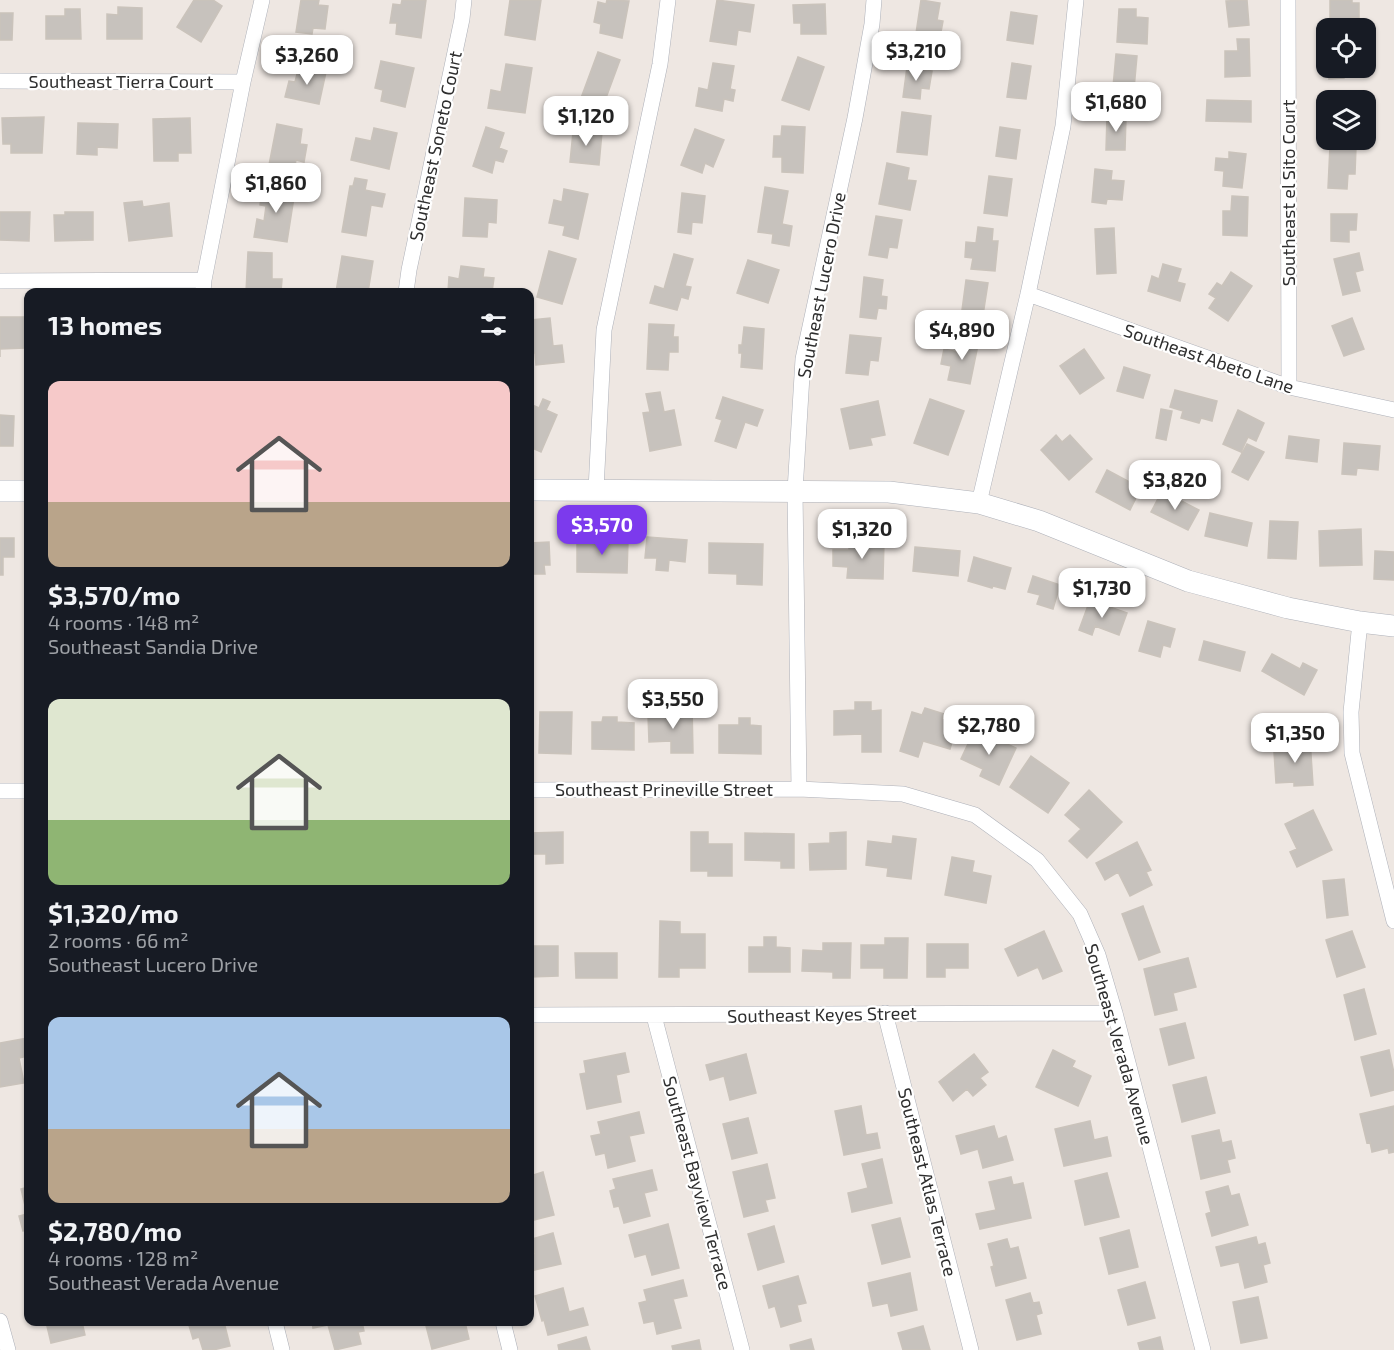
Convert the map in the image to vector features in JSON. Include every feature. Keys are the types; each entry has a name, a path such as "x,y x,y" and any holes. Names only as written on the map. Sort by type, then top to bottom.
{"street":[{"path":"0,281 204,286 243,82 262,0"},
{"name":"Southeast Soneto Court","path":"407,288 464,0"},
{"path":"596,490 604,330 660,64 668,0"},
{"name":"Southeast Lucero Drive","path":"799,789 795,491 802,359 853,129 872,24 874,0"},
{"path":"979,503 1028,294 1062,126 1076,0"},
{"name":"Southeast el Sito Court","path":"1288,0 1289,387"},
{"name":"Southeast Tierra Court","path":"0,81 243,82"},
{"name":"Southeast Abeto Lane","path":"1028,294 1289,387 1394,410"},
{"path":"534,490 889,492 979,503 1039,521 1188,581 1288,608 1394,626"},
{"path":"0,491 24,491"},
{"path":"1360,622 1351,712 1352,753 1389,880 1394,921"},
{"name":"Southeast Prineville Street","path":"534,790 799,789"},
{"name":"Southeast Verada Avenue","path":"799,789 903,794 975,815 1037,860 1080,914 1098,955 1115,1013 1203,1350"},
{"path":"0,791 24,791"},
{"name":"Southeast Atlas Terrace","path":"885,1013 971,1350"},
{"name":"Southeast Keyes Street","path":"534,1015 1115,1013"},
{"name":"Southeast Bayview Terrace","path":"654,1016 742,1350"},
{"path":"0,1320 8,1350"},
{"path":"276,1326 282,1350"},
{"path":"503,1326 510,1350"}],"building":[{"path":"194,0 213,0 222,6 201,42 177,27"},
{"path":"301,0 319,0 318,5 328,6 325,29 313,28 312,34 296,32"},
{"path":"402,0 426,0 421,38 396,34 397,23 390,23 393,4 401,5"},
{"path":"510,0 541,0 535,40 505,35"},
{"path":"607,0 629,1 622,38 600,33 601,24 594,22 598,2 606,4"},
{"path":"717,0 754,5 750,32 738,30 736,45 710,41"},
{"path":"921,0 940,3 937,20 943,21 941,32 933,31 931,42 915,40"},
{"path":"1247,0 1249,25 1229,27 1226,1"},
{"path":"1330,0 1352,0 1352,3 1359,3 1359,18 1330,18"},
{"path":"825,4 826,34 801,34 801,23 794,23 793,5"},
{"path":"118,7 142,8 142,39 107,39 107,14 118,15"},
{"path":"65,9 80,9 81,39 46,39 46,16 65,16"},
{"path":"1119,9 1136,9 1136,17 1148,18 1147,44 1117,42"},
{"path":"1011,12 1037,16 1033,44 1007,40"},
{"path":"0,13 13,13 12,40 0,40"},
{"path":"1237,39 1249,39 1250,76 1225,77 1225,51 1238,51"},
{"path":"598,52 620,60 603,106 581,98"},
{"path":"1116,54 1137,56 1133,100 1112,98"},
{"path":"798,57 824,67 809,110 782,100"},
{"path":"381,61 414,68 405,107 381,101 383,90 375,88"},
{"path":"713,63 734,66 730,89 735,90 733,101 724,99 722,111 696,106 699,88 708,90"},
{"path":"1012,63 1031,66 1026,99 1007,97"},
{"path":"506,64 532,68 525,113 488,108 491,90 501,92"},
{"path":"299,66 326,72 319,104 285,97 289,81 295,82"},
{"path":"907,67 932,71 929,89 921,88 920,99 903,97"},
{"path":"1207,100 1251,101 1251,122 1206,121"},
{"path":"902,112 931,116 927,155 897,152"},
{"path":"1107,116 1126,117 1125,150 1106,150"},
{"path":"44,117 42,153 11,153 11,144 3,144 2,118"},
{"path":"190,118 191,153 178,153 178,161 154,161 153,119"},
{"path":"78,123 118,124 117,148 97,147 97,155 77,154"},
{"path":"277,124 302,129 300,144 307,145 304,162 296,160 294,170 269,165"},
{"path":"782,126 805,127 803,173 782,172 782,157 773,157 774,136 781,136"},
{"path":"486,127 504,133 499,148 507,151 503,162 495,160 492,173 473,166"},
{"path":"1000,127 1020,130 1016,159 996,156"},
{"path":"374,128 397,133 389,169 351,160 356,138 371,141"},
{"path":"695,129 724,140 713,167 705,163 702,173 681,165"},
{"path":"577,130 602,132 599,165 570,162 573,132"},
{"path":"1330,150 1356,150 1355,174 1348,174 1347,189 1328,188"},
{"path":"1229,152 1246,154 1242,188 1223,186 1224,171 1215,170 1216,158 1229,159"},
{"path":"887,163 909,168 907,180 916,181 910,210 879,204"},
{"path":"1095,169 1112,171 1111,180 1124,181 1122,200 1107,199 1106,204 1092,202"},
{"path":"989,176 1012,179 1007,216 984,213"},
{"path":"355,178 367,180 365,190 385,194 382,207 371,205 366,236 342,232 350,186 353,186"},
{"path":"263,186 295,191 287,242 254,237 257,219 264,221 266,206 260,205"},
{"path":"765,187 788,191 782,224 792,226 789,246 772,243 773,234 758,232"},
{"path":"564,189 588,194 578,239 563,235 565,226 549,223 554,200 562,202"},
{"path":"682,193 705,196 702,223 692,222 691,234 678,232"},
{"path":"1232,196 1248,197 1247,236 1223,235 1223,211 1231,211"},
{"path":"465,198 497,200 496,223 488,222 487,237 463,236"},
{"path":"142,201 143,207 169,203 172,236 129,241 124,203"},
{"path":"0,212 30,212 29,241 0,240"},
{"path":"65,212 93,212 93,240 55,241 54,215 65,215"},
{"path":"1331,214 1357,214 1356,230 1349,230 1349,242 1331,241"},
{"path":"876,216 902,220 897,248 889,247 887,258 869,255"},
{"path":"978,227 993,229 992,241 998,241 995,271 971,269 973,258 965,257 966,242 976,243"},
{"path":"1114,228 1116,273 1097,274 1095,229"},
{"path":"549,251 576,259 562,304 537,297"},
{"path":"248,252 272,253 272,279 282,279 281,288 246,288"},
{"path":"1359,253 1363,270 1355,272 1360,291 1343,295 1334,259"},
{"path":"674,254 693,259 685,286 691,287 688,299 681,297 677,310 650,303 655,286 664,289"},
{"path":"342,256 373,261 369,288 337,288"},
{"path":"748,260 779,270 768,303 737,293"},
{"path":"1163,264 1181,269 1177,282 1185,284 1180,301 1148,291 1152,276 1159,279"},
{"path":"461,266 484,269 483,277 494,278 493,288 448,288 449,277 459,279"},
{"path":"1231,272 1252,286 1228,321 1209,308 1216,298 1209,294 1217,283 1222,286"},
{"path":"864,277 883,280 881,296 887,297 886,309 878,308 876,319 860,317"},
{"path":"966,280 988,283 981,328 960,325"},
{"path":"0,317 24,317 24,348 0,349"},
{"path":"550,318 553,346 562,345 564,362 536,365 534,320"},
{"path":"1352,318 1364,349 1344,356 1332,326"},
{"path":"649,324 674,325 673,337 678,337 678,352 669,352 668,370 647,369"},
{"path":"744,327 764,329 762,369 741,367 742,353 739,353 739,345 742,345"},
{"path":"850,335 881,338 878,361 870,360 868,375 846,373"},
{"path":"962,336 979,340 970,384 948,380 951,366 941,364 944,349 958,352"},
{"path":"1084,349 1104,378 1080,394 1060,366"},
{"path":"1124,367 1150,375 1143,398 1117,391"},
{"path":"1175,390 1217,401 1212,421 1201,418 1199,423 1181,418 1183,411 1170,407"},
{"path":"660,392 664,412 674,410 681,445 650,451 643,413 650,412 646,394"},
{"path":"723,397 763,410 757,426 745,422 736,448 715,441 722,420 716,418"},
{"path":"543,399 550,402 546,410 557,415 541,452 534,449 534,406 539,408"},
{"path":"930,399 964,411 948,455 914,443"},
{"path":"878,401 885,435 870,438 872,445 850,449 841,409"},
{"path":"1161,409 1172,411 1166,440 1156,438"},
{"path":"1238,410 1264,423 1256,441 1248,437 1241,452 1223,444"},
{"path":"0,415 14,416 13,446 0,446"},
{"path":"1056,435 1062,442 1070,435 1092,459 1069,480 1041,450"},
{"path":"1289,436 1319,440 1317,462 1286,458"},
{"path":"1344,443 1380,446 1378,470 1357,468 1356,475 1342,474"},
{"path":"1247,444 1264,452 1248,480 1232,472"},
{"path":"1107,470 1141,488 1130,510 1096,492"},
{"path":"1162,491 1199,510 1188,530 1151,512"},
{"path":"1210,513 1252,523 1247,546 1205,536"},
{"path":"1270,521 1298,522 1296,559 1268,558"},
{"path":"1361,529 1362,565 1320,566 1319,531"},
{"path":"647,537 687,540 685,562 669,560 668,571 656,570 657,558 645,558"},
{"path":"0,538 14,538 14,557 3,557 3,575 0,575"},
{"path":"577,540 628,541 627,573 577,572"},
{"path":"849,540 884,542 883,579 847,578 848,567 833,566 833,550 849,550"},
{"path":"549,542 550,565 544,565 545,574 534,574 534,543"},
{"path":"709,543 763,544 762,585 737,584 737,574 709,573"},
{"path":"915,547 960,551 958,576 913,571"},
{"path":"1375,551 1394,552 1394,580 1374,579"},
{"path":"974,557 1011,568 1005,589 968,581"},
{"path":"1033,576 1060,585 1053,609 1037,604 1040,595 1028,592"},
{"path":"1090,600 1127,613 1119,635 1095,626 1092,635 1079,630"},
{"path":"1148,621 1175,629 1170,647 1163,645 1160,657 1139,651"},
{"path":"1204,641 1245,652 1240,671 1199,660"},
{"path":"1272,654 1300,669 1303,663 1317,670 1304,695 1262,671"},
{"path":"855,702 871,702 871,711 881,710 881,752 862,752 862,734 834,735 834,711 855,710"},
{"path":"682,705 692,705 693,753 671,753 671,741 649,742 648,715 682,714"},
{"path":"925,708 944,714 942,719 957,724 950,749 923,741 918,757 900,751 912,712 922,715"},
{"path":"540,712 572,712 571,754 539,753"},
{"path":"603,717 617,717 617,722 634,723 634,750 592,749 592,722 602,722"},
{"path":"739,718 750,718 750,725 761,726 761,754 719,753 719,725 739,725"},
{"path":"975,729 1016,748 999,785 980,776 983,769 961,759"},
{"path":"1310,739 1313,785 1294,786 1294,782 1276,783 1274,752 1292,751 1291,740"},
{"path":"1031,756 1069,783 1048,813 1010,787"},
{"path":"1089,790 1122,822 1087,858 1069,841 1081,829 1065,815"},
{"path":"1313,810 1332,850 1297,867 1290,852 1297,849 1285,824"},
{"path":"563,832 563,863 546,864 546,854 534,854 534,833"},
{"path":"691,832 708,832 708,844 732,844 732,876 708,876 708,871 691,871"},
{"path":"846,832 846,869 810,870 809,844 830,843 830,833"},
{"path":"745,833 794,834 794,868 781,868 781,861 745,860"},
{"path":"893,836 916,839 911,879 887,876 888,868 866,865 868,841 892,844"},
{"path":"1137,842 1151,870 1146,872 1152,885 1130,896 1118,872 1105,880 1096,863"},
{"path":"952,857 974,861 972,872 991,876 986,903 945,895"},
{"path":"1344,879 1348,915 1327,918 1323,881"},
{"path":"1143,906 1160,952 1139,960 1122,914"},
{"path":"660,921 680,922 680,934 705,934 705,968 679,968 679,977 659,977"},
{"path":"1044,931 1062,971 1043,979 1038,967 1018,976 1005,949"},
{"path":"1352,931 1365,967 1337,977 1326,940"},
{"path":"764,937 776,937 776,947 790,948 790,972 749,972 749,947 764,947"},
{"path":"885,938 908,938 907,978 884,978 884,968 861,968 861,945 885,945"},
{"path":"823,943 851,943 850,978 833,978 833,972 802,971 803,950 823,951"},
{"path":"927,944 968,944 968,968 945,968 945,977 927,977"},
{"path":"534,946 558,946 558,976 534,977"},
{"path":"575,953 617,953 617,978 576,978"},
{"path":"1188,958 1196,987 1173,993 1177,1010 1155,1015 1144,969"},
{"path":"1364,989 1376,1034 1355,1040 1344,995"},
{"path":"1185,1023 1194,1058 1169,1065 1160,1029"},
{"path":"24,1039 24,1057 19,1058 24,1083 0,1087 0,1043"},
{"path":"1053,1050 1075,1061 1072,1067 1091,1076 1078,1106 1036,1087"},
{"path":"1389,1050 1394,1073 1394,1090 1371,1096 1361,1057"},
{"path":"625,1053 629,1072 616,1075 621,1102 587,1109 580,1074 586,1073 584,1061"},
{"path":"746,1054 756,1093 730,1100 724,1076 710,1080 706,1065"},
{"path":"974,1054 988,1072 980,1078 986,1085 973,1096 967,1089 953,1101 939,1082"},
{"path":"1206,1077 1215,1113 1182,1122 1173,1085"},
{"path":"861,1106 866,1135 877,1133 880,1148 844,1155 835,1111"},
{"path":"1394,1106 1394,1152 1389,1153 1388,1148 1372,1152 1370,1142 1367,1143 1360,1114"},
{"path":"639,1112 644,1133 629,1136 635,1161 608,1168 605,1153 596,1155 591,1136 601,1134 598,1122"},
{"path":"748,1118 757,1153 732,1159 723,1124"},
{"path":"1090,1121 1094,1140 1107,1137 1111,1156 1064,1166 1055,1129"},
{"path":"994,1126 998,1139 1006,1136 1013,1160 983,1168 978,1149 961,1154 956,1136"},
{"path":"1219,1130 1222,1143 1231,1141 1235,1158 1227,1160 1230,1172 1201,1179 1192,1136"},
{"path":"882,1159 892,1203 852,1212 848,1193 868,1188 862,1164"},
{"path":"767,1164 775,1198 765,1200 768,1211 744,1217 733,1172"},
{"path":"652,1170 657,1190 644,1193 650,1216 624,1223 619,1206 614,1207 610,1191 616,1189 613,1179"},
{"path":"543,1172 554,1215 534,1220 534,1175"},
{"path":"1107,1173 1119,1217 1085,1225 1075,1181"},
{"path":"1011,1177 1013,1185 1023,1183 1031,1218 980,1229 976,1214 996,1210 989,1182"},
{"path":"1228,1186 1231,1196 1239,1194 1248,1225 1212,1236 1206,1214 1211,1212 1206,1192"},
{"path":"24,1215 23,1231 19,1216"},
{"path":"900,1218 910,1257 882,1264 872,1225"},
{"path":"668,1224 679,1268 652,1275 646,1254 635,1257 629,1235"},
{"path":"774,1226 784,1262 758,1270 748,1234"},
{"path":"1129,1230 1138,1267 1109,1274 1100,1238"},
{"path":"553,1233 561,1264 534,1270 534,1238"},
{"path":"1256,1237 1258,1245 1265,1243 1270,1263 1263,1265 1267,1282 1245,1288 1239,1262 1221,1266 1216,1247"},
{"path":"1007,1239 1010,1249 1018,1247 1026,1278 996,1286 988,1244"},
{"path":"910,1273 917,1310 891,1316 888,1303 873,1306 868,1283"},
{"path":"798,1276 806,1303 797,1305 801,1321 781,1327 775,1306 769,1308 763,1286"},
{"path":"683,1280 687,1296 673,1299 681,1328 657,1334 654,1321 644,1323 639,1303 647,1301 644,1290"},
{"path":"1145,1282 1155,1318 1128,1325 1118,1290"},
{"path":"563,1288 569,1312 583,1308 588,1325 548,1335 535,1296"},
{"path":"1030,1293 1033,1303 1039,1302 1042,1313 1036,1315 1041,1334 1017,1340 1006,1300"},
{"path":"1258,1297 1267,1338 1241,1343 1233,1302"},
{"path":"47,1326 83,1326 85,1335 51,1343"},
{"path":"189,1326 225,1326 230,1346 203,1350 199,1337 193,1339"},
{"path":"328,1326 363,1326 364,1331 358,1332 361,1344 335,1350"},
{"path":"426,1326 466,1326 469,1339 432,1349"},
{"path":"923,1326 930,1350 903,1350 898,1333"},
{"path":"586,1337 590,1350 559,1350 558,1345"},
{"path":"1160,1337 1163,1350 1140,1350 1138,1343"},
{"path":"811,1339 814,1350 791,1350 790,1345"},
{"path":"699,1340 701,1350 673,1350 672,1346"}]}
